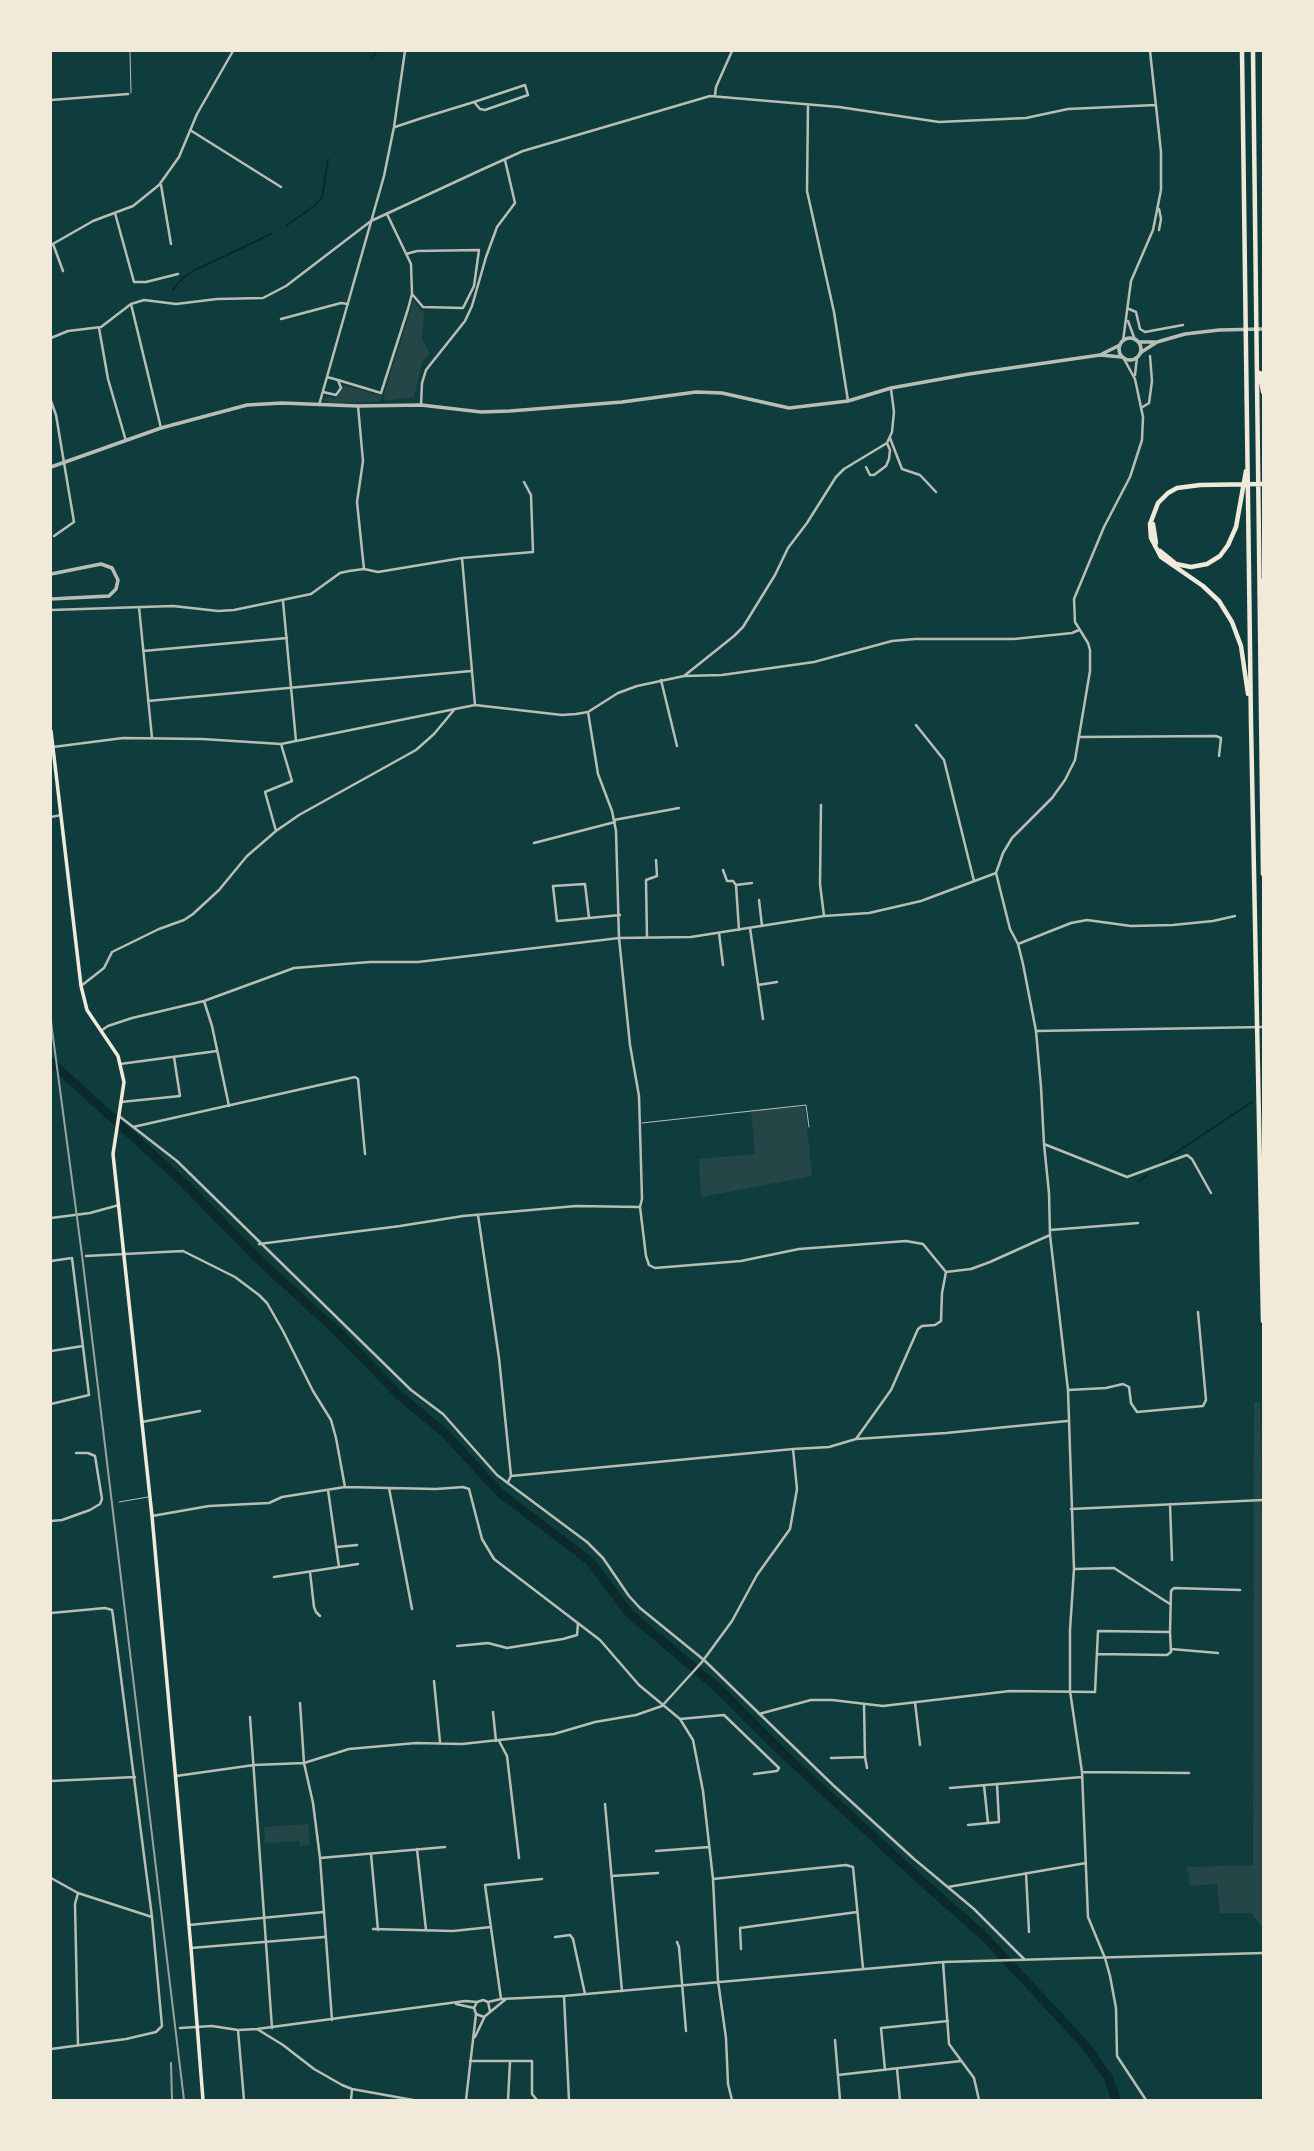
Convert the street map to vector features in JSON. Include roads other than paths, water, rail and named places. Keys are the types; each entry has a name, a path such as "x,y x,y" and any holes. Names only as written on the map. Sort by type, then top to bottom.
{"highway":[{"path":"1242,51 1251,723 1263,1321"},
{"path":"1253,51 1263,874"},
{"path":"1258,357 1263,393"},
{"path":"1229,485 1188,489 1173,493 1163,501 1154,514 1153,530 1157,547 1168,559 1182,566 1198,566 1215,560 1224,551 1233,538 1239,516 1248,456"},
{"path":"1251,723 1245,666 1232,622 1219,601 1203,586 1161,557 1153,544 1150,531 1154,509 1168,493 1187,486 1263,485"},
{"path":"1259,638 1263,581"}],"main road":[{"path":"51,731 81,986 87,1010 112,1043 124,1082 113,1154 152,1516 203,2100"}],"street":[{"path":"63,271 52,245 93,221 133,206 161,183 179,157 190,130 233,51"},
{"path":"319,405 371,221 394,127 405,51"},
{"path":"715,95 732,51"},
{"path":"1146,2100 1117,2056 1116,2008 1105,1958 1088,1917 1082,1772 1070,1691 1074,1569 1068,1390 1050,1235 1048,1174 1035,1031 1018,944 1010,929 996,873 1012,838 1052,798 1073,767 1090,671 1090,650 1073,614 1076,593 1136,462 1142,440 1142,408 1135,379 1119,351 1127,318 1131,281 1150,238 1161,190 1161,152 1150,51"},
{"path":"394,127 525,86 528,96 485,110 480,109 474,102"},
{"path":"51,100 128,94"},
{"path":"51,338 68,331 99,327 131,304 144,300 176,304 216,299 262,298 286,286 371,221 523,151 715,95 808,104 939,122 1026,118 1068,109 1154,104"},
{"path":"808,104 807,191 834,313 848,401"},
{"path":"190,130 281,187"},
{"path":"421,405 422,383 426,370 465,321 497,227 515,203 505,160"},
{"path":"161,183 172,244"},
{"path":"1158,206 1161,219 1159,230"},
{"path":"115,213 134,282 146,282 178,274"},
{"path":"327,377 381,393 412,295 411,264 387,214"},
{"path":"406,254 417,251 479,250 474,286 463,308 422,307 412,295"},
{"path":"281,319 341,303 348,304"},
{"path":"131,304 162,428"},
{"path":"1128,309 1136,312 1140,329 1145,332 1183,325"},
{"path":"1127,318 1138,355 1135,379"},
{"path":"99,327 108,379 126,441"},
{"path":"51,467 162,428 247,405 421,405 481,412 622,402 696,392 722,393 789,408 848,401 891,388 1100,355 1131,360 1157,342 1185,334 1263,329"},
{"path":"1100,355 1127,339 1157,342"},
{"path":"1142,408 1149,402 1152,381 1150,356"},
{"path":"323,392 338,394 341,388 338,380"},
{"path":"684,676 743,626 775,575 788,548 836,477 844,469 887,443 894,412 891,388"},
{"path":"51,401 56,415 74,522 54,536"},
{"path":"358,406 362,460 357,502 364,569"},
{"path":"890,438 902,469 920,475 936,492"},
{"path":"866,467 870,475 874,475 886,466 890,459 887,443"},
{"path":"51,610 173,606 218,611 311,594 340,573 364,569 378,572 462,558 533,552 531,495 524,482"},
{"path":"462,558 475,705"},
{"path":"51,599 109,596 116,589 118,580 112,568 100,564 52,573"},
{"path":"283,601 297,742"},
{"path":"139,607 152,738"},
{"path":"53,747 123,738 281,744 475,705 562,715 588,712 618,693 661,680 741,673 814,662 892,641 1014,639 1079,630"},
{"path":"143,651 287,638"},
{"path":"148,701 471,671"},
{"path":"661,680 677,746"},
{"path":"81,986 104,968 112,952 193,914 219,890 247,856 276,831 299,815 416,750 454,710"},
{"path":"588,712 598,774 614,821 620,938 630,1045 639,1096 640,1207 649,1265 655,1268 741,1261 799,1249 906,1241 922,1244 946,1272"},
{"path":"916,725 944,760 974,881"},
{"path":"1080,737 1216,736 1221,738 1219,756"},
{"path":"276,831 265,792 292,781 281,744"},
{"path":"821,805 820,884 824,916"},
{"path":"534,843 614,821 679,808"},
{"path":"51,817 61,816"},
{"path":"647,938 646,880 657,876 656,860"},
{"path":"723,870 727,881 736,884 752,883"},
{"path":"102,1030 132,1018 204,1001 294,968 370,962 418,962 620,938 691,937 824,916 869,913 897,908 996,873"},
{"path":"589,918 585,884 553,886 556,920 589,918 620,915"},
{"path":"736,884 738,930"},
{"path":"759,900 762,926"},
{"path":"1018,944 1071,923 1087,920 1131,926 1172,925 1236,916"},
{"path":"750,928 763,1019"},
{"path":"719,933 723,965"},
{"path":"758,985 777,982"},
{"path":"204,1001 229,1106"},
{"path":"1035,1031 1263,1027"},
{"path":"120,1064 217,1051"},
{"path":"121,1102 180,1096 174,1056"},
{"path":"133,1127 355,1077 358,1079 365,1154"},
{"path":"119,1118 177,1161 411,1390 443,1414 497,1475 587,1542 603,1558 640,1608 703,1661 895,1842 974,1909 1024,1959"},
{"path":"1044,1144 1127,1177 1186,1155 1192,1159 1211,1193"},
{"path":"51,1219 119,1205"},
{"path":"259,1244 478,1215 576,1206 640,1207"},
{"path":"478,1215 498,1346 510,1476 507,1484"},
{"path":"1050,1230 1138,1223"},
{"path":"946,1272 971,1269 1050,1235"},
{"path":"86,1256 176,1250 189,1252 234,1277 259,1295 267,1303 331,1420 337,1438 345,1487"},
{"path":"51,1261 72,1258 89,1395 51,1404"},
{"path":"856,1439 891,1390 918,1329 939,1324 941,1321 946,1272"},
{"path":"1068,1390 1123,1384 1129,1387 1131,1403 1137,1412 1203,1406 1206,1400 1198,1312"},
{"path":"51,1351 83,1346"},
{"path":"142,1422 201,1411"},
{"path":"510,1476 829,1447 856,1439 946,1433 1051,1420 1067,1421"},
{"path":"175,1776 254,1765 304,1763 349,1749 440,1742 463,1744 554,1734 595,1722 636,1715 662,1706 703,1661 742,1607 757,1575 790,1529 797,1489 793,1449"},
{"path":"51,1521 90,1510 100,1504 102,1499 94,1456 76,1453"},
{"path":"152,1516 209,1506 269,1503 282,1497 345,1487 469,1489 482,1539 494,1559 600,1640 639,1685 680,1719 693,1740 698,1758 713,1879 718,1981 726,2038 728,2084 732,2100"},
{"path":"389,1488 412,1609"},
{"path":"328,1490 339,1567"},
{"path":"1071,1509 1263,1500"},
{"path":"1170,1503 1172,1560"},
{"path":"337,1548 357,1545"},
{"path":"274,1577 358,1564"},
{"path":"1074,1569 1114,1568 1170,1604"},
{"path":"310,1572 316,1612 320,1616"},
{"path":"1097,1654 1167,1655 1171,1649 1170,1604 1171,1591 1174,1588 1240,1590"},
{"path":"51,1613 99,1608 112,1611 135,1777 162,2013 162,2026 156,2032 51,2049"},
{"path":"457,1646 488,1643 507,1648 563,1639 577,1635 578,1623"},
{"path":"759,1714 811,1700 864,1705 1010,1691 1095,1692 1098,1631 1170,1632"},
{"path":"1171,1649 1218,1653"},
{"path":"434,1681 440,1742"},
{"path":"915,1702 920,1745"},
{"path":"300,1703 304,1763 313,1802 320,1858 332,2020"},
{"path":"864,1705 864,1757 867,1768"},
{"path":"493,1713 497,1741 507,1756 519,1858"},
{"path":"680,1719 724,1715 779,1768 777,1771 754,1774"},
{"path":"250,1717 272,2028"},
{"path":"831,1758 864,1757"},
{"path":"1082,1772 1189,1773"},
{"path":"51,1781 135,1777"},
{"path":"950,1788 1082,1777"},
{"path":"968,1825 999,1822 997,1784"},
{"path":"984,1785 988,1822"},
{"path":"605,1804 622,1991"},
{"path":"320,1858 445,1847"},
{"path":"656,1852 709,1847"},
{"path":"417,1849 426,1931"},
{"path":"370,1854 378,1930"},
{"path":"948,1887 1086,1863"},
{"path":"713,1879 846,1865 852,1867 863,1968"},
{"path":"612,1876 658,1873"},
{"path":"1026,1873 1030,1932"},
{"path":"51,1878 78,1894 152,1917"},
{"path":"504,1999 485,1885 542,1879"},
{"path":"78,1894 75,1904 78,2045"},
{"path":"189,1925 324,1912"},
{"path":"741,1949 740,1928 857,1912"},
{"path":"373,1929 426,1931 491,1927"},
{"path":"555,1937 570,1935 573,1939 585,1994"},
{"path":"191,1948 326,1937"},
{"path":"677,1942 686,2031"},
{"path":"180,2028 272,2028 465,2001 483,2000 488,2003 504,1999 943,1962 1263,1954"},
{"path":"943,1962 949,2044 975,2078 979,2100"},
{"path":"564,1996 569,2100"},
{"path":"474,2040 486,2016 504,1999"},
{"path":"466,2100 474,2040 474,2008 477,2002"},
{"path":"453,2003 474,2008"},
{"path":"488,2003 490,2011"},
{"path":"476,2014 486,2016"},
{"path":"885,2070 881,2028 948,2021"},
{"path":"257,2029 314,2069 352,2089 413,2100"},
{"path":"238,2030 244,2100"},
{"path":"835,2040 840,2100"},
{"path":"470,2061 532,2061 532,2094 537,2100"},
{"path":"838,2075 961,2061"},
{"path":"508,2100 510,2062"},
{"path":"897,2068 900,2100"},
{"path":"351,2100 352,2089"}],"lane":[{"path":"128,94 133,92 130,51"},
{"path":"640,1124 806,1105 809,1128"},
{"path":"119,1502 150,1497"}],"waterway":[{"path":"371,59 377,51"},
{"path":"287,225 322,198 328,159"},
{"path":"173,289 195,270 271,234"},
{"path":"51,1062 185,1184 257,1258 339,1333 399,1395 446,1434 500,1493 590,1561 629,1613 719,1689 786,1756 985,1937 1086,2046 1108,2077 1116,2100"},
{"path":"1162,1162 1252,1102"},
{"path":"1138,1182 1147,1175"}],"railway":[{"path":"51,1022 82,1255 184,2100"},
{"path":"171,2063 172,2100"}]}
